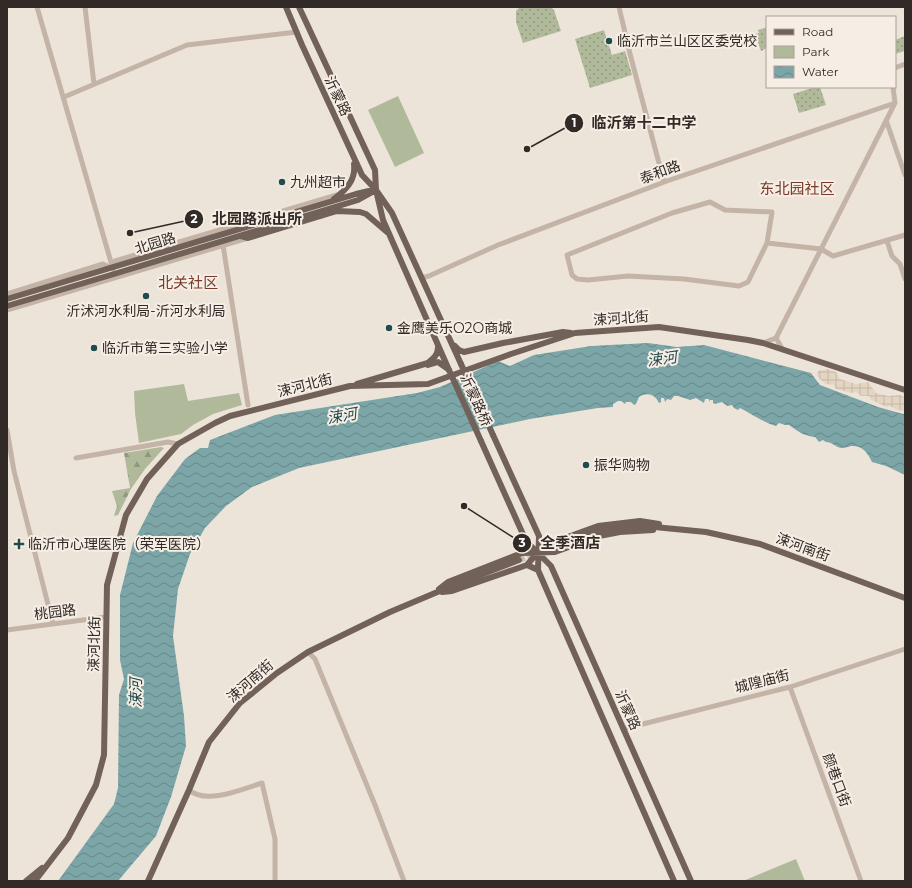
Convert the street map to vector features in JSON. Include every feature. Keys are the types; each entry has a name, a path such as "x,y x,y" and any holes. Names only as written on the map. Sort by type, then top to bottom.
{"main road":[{"path":"282,7 292,20"},
{"name":"沂蒙路","path":"286,7 362,175 376,190 392,213 462,364"},
{"name":"沂蒙路","path":"299,7 375,170 376,190 382,220 449,370"},
{"path":"304,7 308,28"},
{"path":"331,202 348,187 353,178 355,171 353,156"},
{"name":"北园路","path":"7,306 356,194 376,190"},
{"name":"北园路","path":"7,299 241,236 358,200 376,190"},
{"path":"241,236 248,238 337,211 360,212 366,214 388,233"},
{"name":"涑河北街","path":"35,881 68,838 96,785 104,755 107,585 126,515 147,479 178,444 215,423 230,416 350,386 428,384 575,333 659,327 763,343 905,390"},
{"path":"451,341 459,350 464,352 563,332 575,333"},
{"path":"462,364 466,356 470,354 515,343 517,346 511,354"},
{"path":"350,386 428,363 436,357 438,353 438,344"},
{"path":"390,386 387,382 390,376 438,362 449,370"},
{"name":"沂蒙路桥","path":"462,364 493,435"},
{"name":"沂蒙路桥","path":"449,370 481,441"},
{"name":"沂蒙路","path":"493,435 539,536 538,570 674,881"},
{"name":"沂蒙路","path":"481,441 526,541 551,566 691,881"},
{"path":"435,593 452,591 527,564 538,552 554,544 594,533 617,528 644,526 690,531"},
{"path":"435,593 448,582 522,553 555,552 599,536 620,532 644,530 690,531"},
{"name":"涑河南街","path":"690,531 727,536 760,544 905,598"},
{"path":"539,536 554,544"},
{"path":"551,566 555,552"},
{"name":"涑河南街","path":"148,881 209,742 240,703 277,673 308,652 390,612 519,560"},
{"path":"527,564 538,570"},
{"path":"26,881 49,862"}],"street":[{"path":"37,7 113,271"},
{"path":"85,7 94,84"},
{"path":"619,7 664,182"},
{"path":"64,97 187,45 297,32"},
{"path":"763,343 776,338 895,102 893,88"},
{"name":"泰和路","path":"422,278 498,245 664,182 895,102"},
{"path":"886,120 905,176"},
{"path":"113,271 115,261 342,193"},
{"path":"710,202 725,210 772,212 767,243 748,282 739,286 684,279 636,276 588,280 578,279 572,275 567,254 672,213 710,202"},
{"path":"767,243 821,249 833,256 905,235"},
{"path":"7,310 248,238"},
{"path":"887,241 892,256 900,264 905,279"},
{"path":"223,245 248,405"},
{"path":"7,294 103,264 113,271"},
{"path":"776,338 784,350"},
{"path":"7,430 14,471 53,624"},
{"path":"76,458 168,442 178,444"},
{"name":"桃园路","path":"7,630 106,617"},
{"name":"城隍庙街","path":"624,729 790,687 905,649"},
{"path":"308,652 315,659 404,881"},
{"name":"颜巷口街","path":"790,687 860,881"},
{"path":"189,790 195,795 214,797 262,783 275,839 275,881"}],"green space":[{"path":"520,7 551,7 554,10 561,31 523,43 516,22 516,11"},
{"path":"766,27 766,48 761,51 755,34 759,33 758,30"},
{"path":"604,30 612,55 625,51 632,75 590,88 575,39"},
{"path":"905,36 905,51 896,54 896,40"},
{"path":"812,88 820,88 826,105 799,113 793,94"},
{"path":"398,96 424,153 395,167 368,110"},
{"path":"184,384 188,401 239,393 242,405 213,414 193,425 181,434 139,443 134,391"},
{"path":"161,447 164,448 145,469 131,489 118,515 114,516 117,506 112,491 130,488 124,453"},
{"path":"796,859 805,881 743,881"}],"shaded area":[{"path":"827,369 836,372 840,379 856,384 868,382 876,393 888,396 899,395 905,397 905,411 897,410 890,406 887,407 871,400 869,396 861,396 856,392 851,393 836,389 833,384 830,385 824,383 817,376 817,373 818,371"}],"water":[{"name":"涑河","path":"648,343 677,347 704,345 811,373 820,385 878,407 903,414 905,413 905,475 886,466 872,462 869,456 861,448 851,446 841,448 823,440 819,442 815,437 801,433 789,425 779,423 776,426 740,408 738,410 732,405 727,406 722,402 715,404 713,403 713,400 710,400 709,402 709,399 705,399 704,403 696,398 690,400 678,396 674,396 671,400 667,399 665,402 664,398 661,398 661,402 659,403 653,396 648,394 639,397 634,405 631,402 626,402 625,404 618,401 613,404 613,407 530,419 299,468 252,487 226,506 205,528 190,554 178,589 173,636 184,716 186,746 171,797 156,836 118,881 58,881 114,804 118,788 119,695 124,679 120,660 120,595 133,543 157,496 185,459 200,448 208,448 210,440 275,415 417,393 440,387 498,361 510,366 534,355 591,346"}],"tunnel":[{"path":"519,560 557,544"}],"place":[{"name":"临沂市兰山区区委党校","path":"609,41"},
{"name":"临沂第十二中学","path":"527,149"},
{"name":"九州超市","path":"282,182"},
{"name":"北园路派出所","path":"130,233"},
{"name":"沂沭河水利局-沂河水利局","path":"146,296"},
{"name":"金鹰美乐O2O商城","path":"389,328"},
{"name":"临沂市第三实验小学","path":"94,348"},
{"name":"振华购物","path":"586,465"},
{"name":"全季酒店","path":"464,506"},
{"name":"临沂市心理医院（荣军医院）","path":"19,544"}],"district":[{"name":"东北园社区","path":"797,189"},
{"name":"北关社区","path":"188,283"}]}
